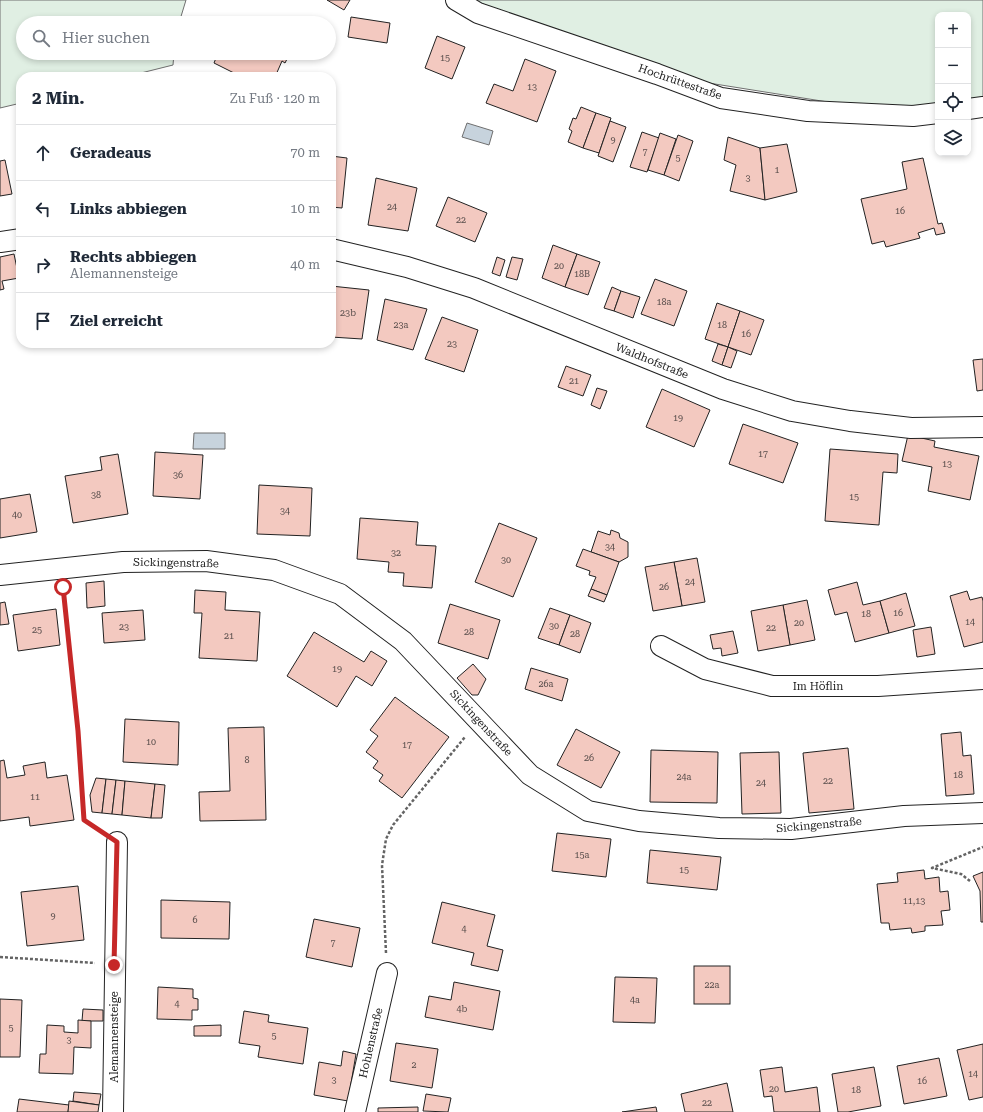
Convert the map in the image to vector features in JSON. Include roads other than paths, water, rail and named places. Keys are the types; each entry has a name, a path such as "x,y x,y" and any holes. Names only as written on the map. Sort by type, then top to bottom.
{"street":[{"name":"Hochrüttestraße","path":"456,0 478,13 721,98 808,111 913,116 935,113"},
{"path":"971,109 983,107"},
{"path":"0,242 16,240"},
{"name":"Waldhofstraße","path":"336,250 407,266 474,288 723,389 792,411 850,421 911,428 983,427"},
{"name":"Sickingenstraße","path":"0,575 123,562 206,561 274,570 340,594 403,641 530,775 588,811 639,821 712,828 791,829 904,816 983,813"},
{"name":"Im Höflin","path":"661,646 705,669 772,686 878,686 983,679"},
{"name":"Alemannensteige","path":"113,1112 117,842"},
{"name":"Hohlenstraße","path":"355,1112 387,973"}]}
